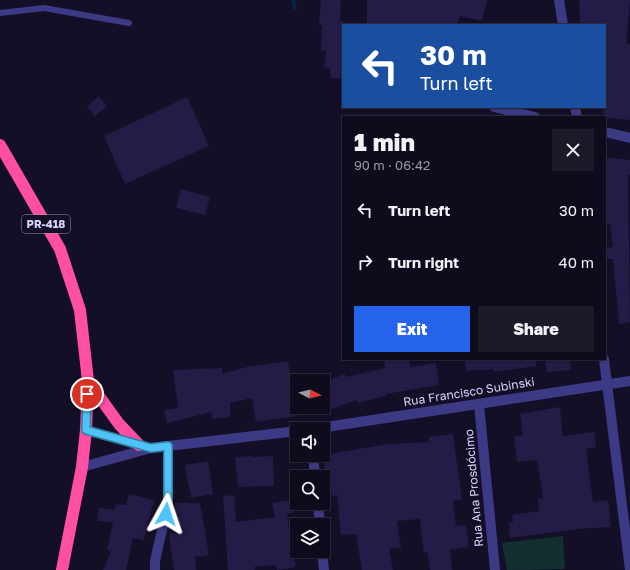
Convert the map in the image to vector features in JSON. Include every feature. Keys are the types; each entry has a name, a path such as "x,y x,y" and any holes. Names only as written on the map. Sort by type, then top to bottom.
{"highway":[{"name":"PR-418","path":"0,145 60,249 80,310 88,381 86,430 82,468 62,570"},
{"path":"88,381 119,424 145,446"}],"street":[{"path":"560,0 563,24"},
{"path":"498,108 531,116"},
{"path":"606,132 630,138"},
{"path":"604,360 630,570"},
{"name":"Rua Francisco Subinski","path":"330,426 630,381"},
{"name":"Rua Ana Prosdócimo","path":"479,404 495,570"},
{"path":"86,430 145,446 168,446 290,432"},
{"path":"82,468 145,446"},
{"path":"155,570 155,560 168,503 168,446"},
{"path":"323,558 324,570"}],"lane":[{"path":"0,13 44,8 129,23"}],"green space":[{"path":"563,536 565,569 507,570 502,543"}],"building":[{"path":"321,0 341,0 340,21 343,21 342,78 331,78 330,68 324,67 326,51 321,50 322,25 319,25"},
{"path":"367,0 487,0 482,21 460,16 457,24 367,24"},
{"path":"579,0 630,0 626,44 630,44 630,120 603,116 604,108 606,108 606,24 580,24"},
{"path":"99,96 107,106 95,116 87,106"},
{"path":"187,97 209,146 125,184 104,136"},
{"path":"606,157 630,160 630,175 628,175 630,322 619,324 613,259 606,259 606,248 613,247 610,224 606,224"},
{"path":"181,189 210,197 205,215 176,208"},
{"path":"384,360 409,360 410,367 436,363 439,385 386,394 386,396 357,403 357,400 330,410 330,379 345,374 346,377 385,368"},
{"path":"465,360 536,360 536,366 494,372 494,369 466,371"},
{"path":"545,360 570,360 571,370 547,372"},
{"path":"288,361 290,374 290,414 297,414 297,416 256,422 252,398 230,403 230,417 212,419 211,412 167,423 164,410 178,408 173,370 222,368 222,374 247,367"},
{"path":"560,407 563,436 594,432 596,447 586,449 593,502 608,500 611,527 577,529 510,538 509,523 513,522 512,515 539,511 538,499 543,498 537,460 517,462 514,436 523,435 520,414"},
{"path":"453,434 462,500 453,501 456,526 466,525 469,547 450,550 452,570 430,570 427,552 424,553 420,519 397,521 401,548 389,549 393,570 362,570 356,534 341,535 337,495 332,496 330,470 325,470 324,462 330,462 330,454 388,444 429,442 429,437"},
{"path":"273,456 274,486 238,487 235,457"},
{"path":"208,461 213,494 191,498 185,465"},
{"path":"129,494 154,500 144,540 133,538 126,570 103,570 111,551 107,550 113,522 97,521 99,508 115,510 115,504 126,505"},
{"path":"234,495 236,522 275,517 272,503 290,500 290,510 294,510 294,513 287,514 290,532 290,558 294,558 296,567 277,570 276,565 254,567 255,570 228,570 223,496"},
{"path":"175,503 200,503 209,555 195,557 196,570 174,570 169,533 175,533"}],"waterway":[{"path":"293,0 295,8"}],"route":[{"path":"87,394 86,430 151,448 168,446 168,503 166,514"}]}
